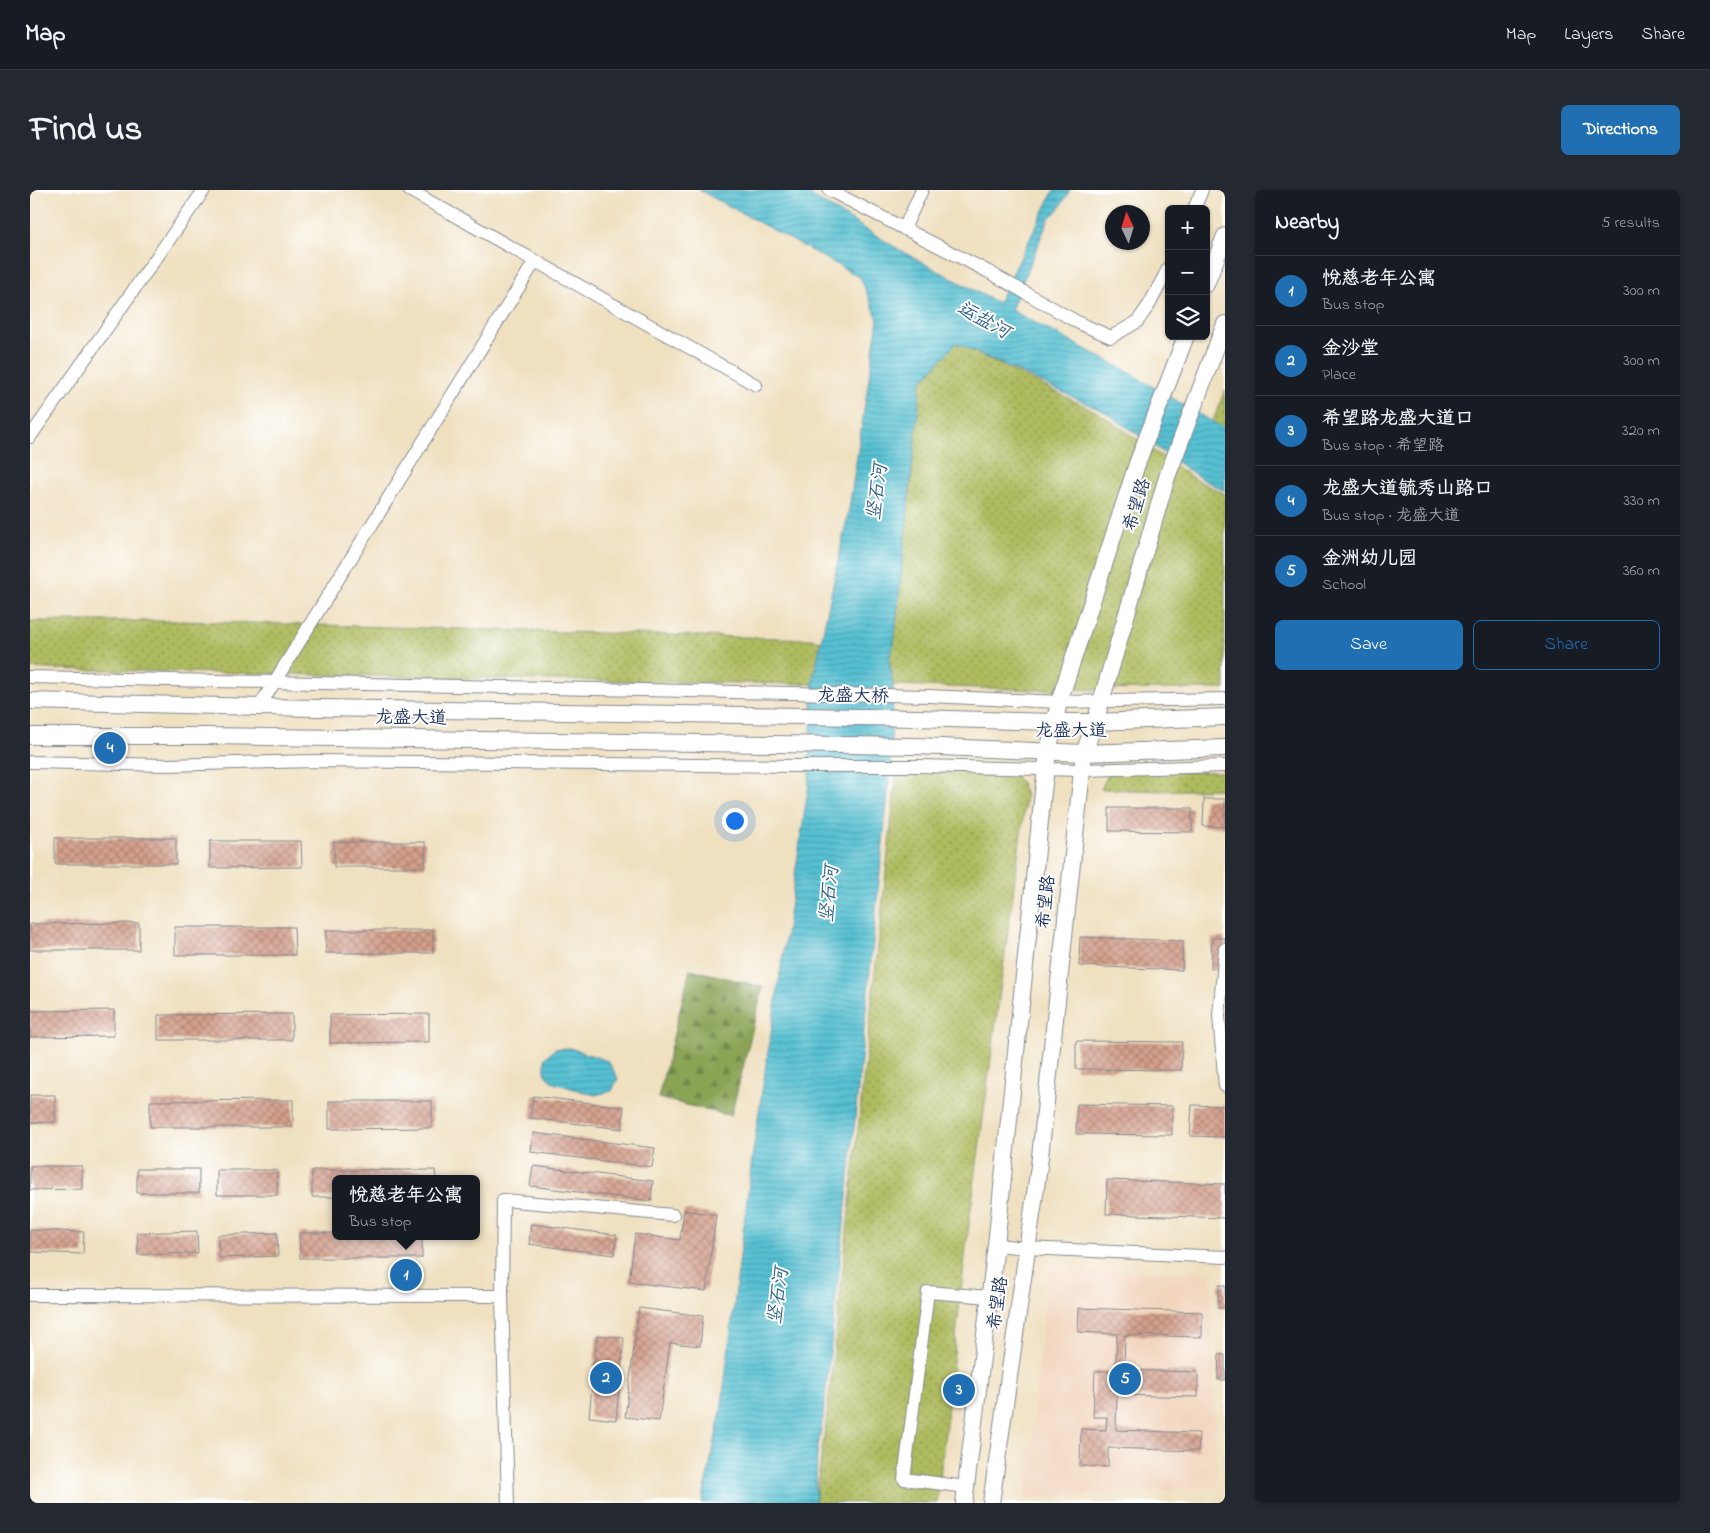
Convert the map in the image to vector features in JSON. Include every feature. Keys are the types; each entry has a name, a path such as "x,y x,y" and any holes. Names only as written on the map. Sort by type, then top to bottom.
{"main road":[{"path":"1210,274 1225,236"},
{"name":"希望路","path":"991,1503 1038,1166 1084,753 1095,722 1167,477 1225,324"},
{"name":"希望路","path":"964,1503 996,1245 1048,752 1059,702 1138,461 1184,340"},
{"name":"龙盛大道","path":"30,701 790,716"},
{"name":"龙盛大桥","path":"790,716 916,718"},
{"name":"龙盛大道","path":"916,718 1095,722 1225,717"},
{"name":"龙盛大道","path":"30,736 203,736 916,746 1084,753 1225,748"}],"street":[{"path":"30,437 204,190"},
{"path":"409,190 756,385"},
{"path":"829,190 1006,282 1079,323 1111,337 1137,322 1149,305 1165,275"},
{"path":"904,229 922,190"},
{"path":"1196,205 1202,190"},
{"path":"259,707 536,261"},
{"path":"30,677 929,696 1059,702 1225,699"},
{"path":"30,762 168,765 321,761 919,766 1082,770 1225,766"},
{"path":"1225,949 1219,1016 1225,1086"},
{"path":"508,1503 502,1296 503,1200 672,1215"},
{"path":"996,1245 1225,1257"},
{"path":"966,1487 904,1479 905,1470 928,1292 989,1297"},
{"path":"30,1295 502,1296"}],"shaded area":[{"path":"1048,1270 1211,1272 1217,1487 1025,1498"}],"green space":[{"path":"956,343 1099,413 1196,480 1225,494 1225,689 1038,690 893,685 889,659 894,643 921,382"},
{"path":"1225,390 1225,429 1212,423"},
{"path":"30,621 178,621 812,639 822,641 813,684 48,669 30,668"},
{"path":"897,770 1011,772 1021,782 1026,796 967,1239 937,1503 815,1503 828,1407"},
{"path":"1110,771 1225,772 1225,789 1158,791 1101,789"},
{"path":"690,969 763,987 731,1116 658,1098"}],"water":[{"path":"699,190 802,190 903,252 998,303 1054,190 1070,190 1059,209 1049,218 1011,310 1123,369 1225,429 1225,491 1200,478 1105,412 956,343 921,382 894,643 889,659 893,685 890,773 848,1188 823,1417 817,1453 815,1503 702,1503 721,1411 753,1151 809,783 813,680 849,509 878,319 860,277"},
{"path":"570,1048 608,1061 618,1078 612,1091 595,1095 554,1083 545,1075 545,1058 555,1049"}],"building":[{"path":"1204,799 1225,799 1225,827 1203,826"},
{"path":"1109,808 1192,808 1192,832 1109,831"},
{"path":"55,838 176,838 176,864 55,864"},
{"path":"210,841 301,841 302,867 210,868"},
{"path":"334,842 425,842 425,867 334,867"},
{"path":"139,923 139,950 30,950 30,924"},
{"path":"175,927 294,927 295,955 175,955"},
{"path":"326,930 433,930 433,953 326,953"},
{"path":"1080,937 1183,941 1182,970 1079,966"},
{"path":"1212,938 1225,938 1225,968 1211,968"},
{"path":"114,1010 114,1036 30,1037 30,1011"},
{"path":"292,1014 292,1040 158,1040 158,1015"},
{"path":"429,1014 429,1042 330,1043 330,1015"},
{"path":"1076,1041 1182,1042 1181,1070 1076,1069"},
{"path":"30,1095 55,1095 55,1122 30,1123"},
{"path":"533,1096 624,1107 622,1129 530,1118"},
{"path":"293,1100 293,1127 150,1127 150,1101"},
{"path":"329,1101 432,1101 432,1128 329,1129"},
{"path":"1077,1104 1172,1106 1172,1135 1076,1134"},
{"path":"1192,1105 1225,1106 1225,1137 1190,1136"},
{"path":"533,1133 655,1148 652,1167 531,1152"},
{"path":"30,1166 82,1166 82,1189 30,1190"},
{"path":"533,1166 653,1181 651,1201 530,1186"},
{"path":"137,1169 199,1169 199,1193 137,1193"},
{"path":"217,1170 277,1170 277,1195 217,1195"},
{"path":"312,1170 435,1170 436,1175 332,1175 332,1197 312,1197"},
{"path":"1107,1180 1225,1184 1225,1218 1106,1214"},
{"path":"684,1210 716,1215 706,1291 629,1282 635,1234 680,1240"},
{"path":"531,1224 617,1235 614,1255 529,1244"},
{"path":"30,1230 84,1232 83,1254 30,1252"},
{"path":"197,1231 198,1253 138,1255 137,1233"},
{"path":"277,1233 278,1256 219,1258 218,1235"},
{"path":"299,1233 332,1233 332,1240 422,1240 422,1258 300,1258"},
{"path":"1219,1285 1225,1285 1225,1308 1218,1308"},
{"path":"639,1308 703,1316 700,1346 670,1343 659,1421 625,1417"},
{"path":"1079,1308 1202,1312 1202,1337 1125,1335 1124,1370 1198,1372 1198,1397 1117,1395 1116,1430 1199,1433 1198,1451 1108,1448 1108,1467 1080,1466 1081,1429 1106,1430 1107,1417 1093,1417 1095,1371 1115,1371 1117,1334 1078,1332"},
{"path":"597,1335 624,1338 616,1420 589,1417"},
{"path":"1219,1354 1225,1355 1225,1380 1218,1380"}],"place":[{"name":"龙盛大道毓秀山路口","path":"110,748"},
{"name":"悦慈老年公寓","path":"406,1275"},
{"name":"金沙堂","path":"606,1378"},
{"name":"金洲幼儿园","path":"1125,1379"},
{"name":"希望路龙盛大道口","path":"959,1390"}],"water label":[{"name":"运盐河","path":"983,321"},
{"name":"竖石河","path":"878,492"},
{"name":"竖石河","path":"830,894"},
{"name":"竖石河","path":"779,1296"}]}
